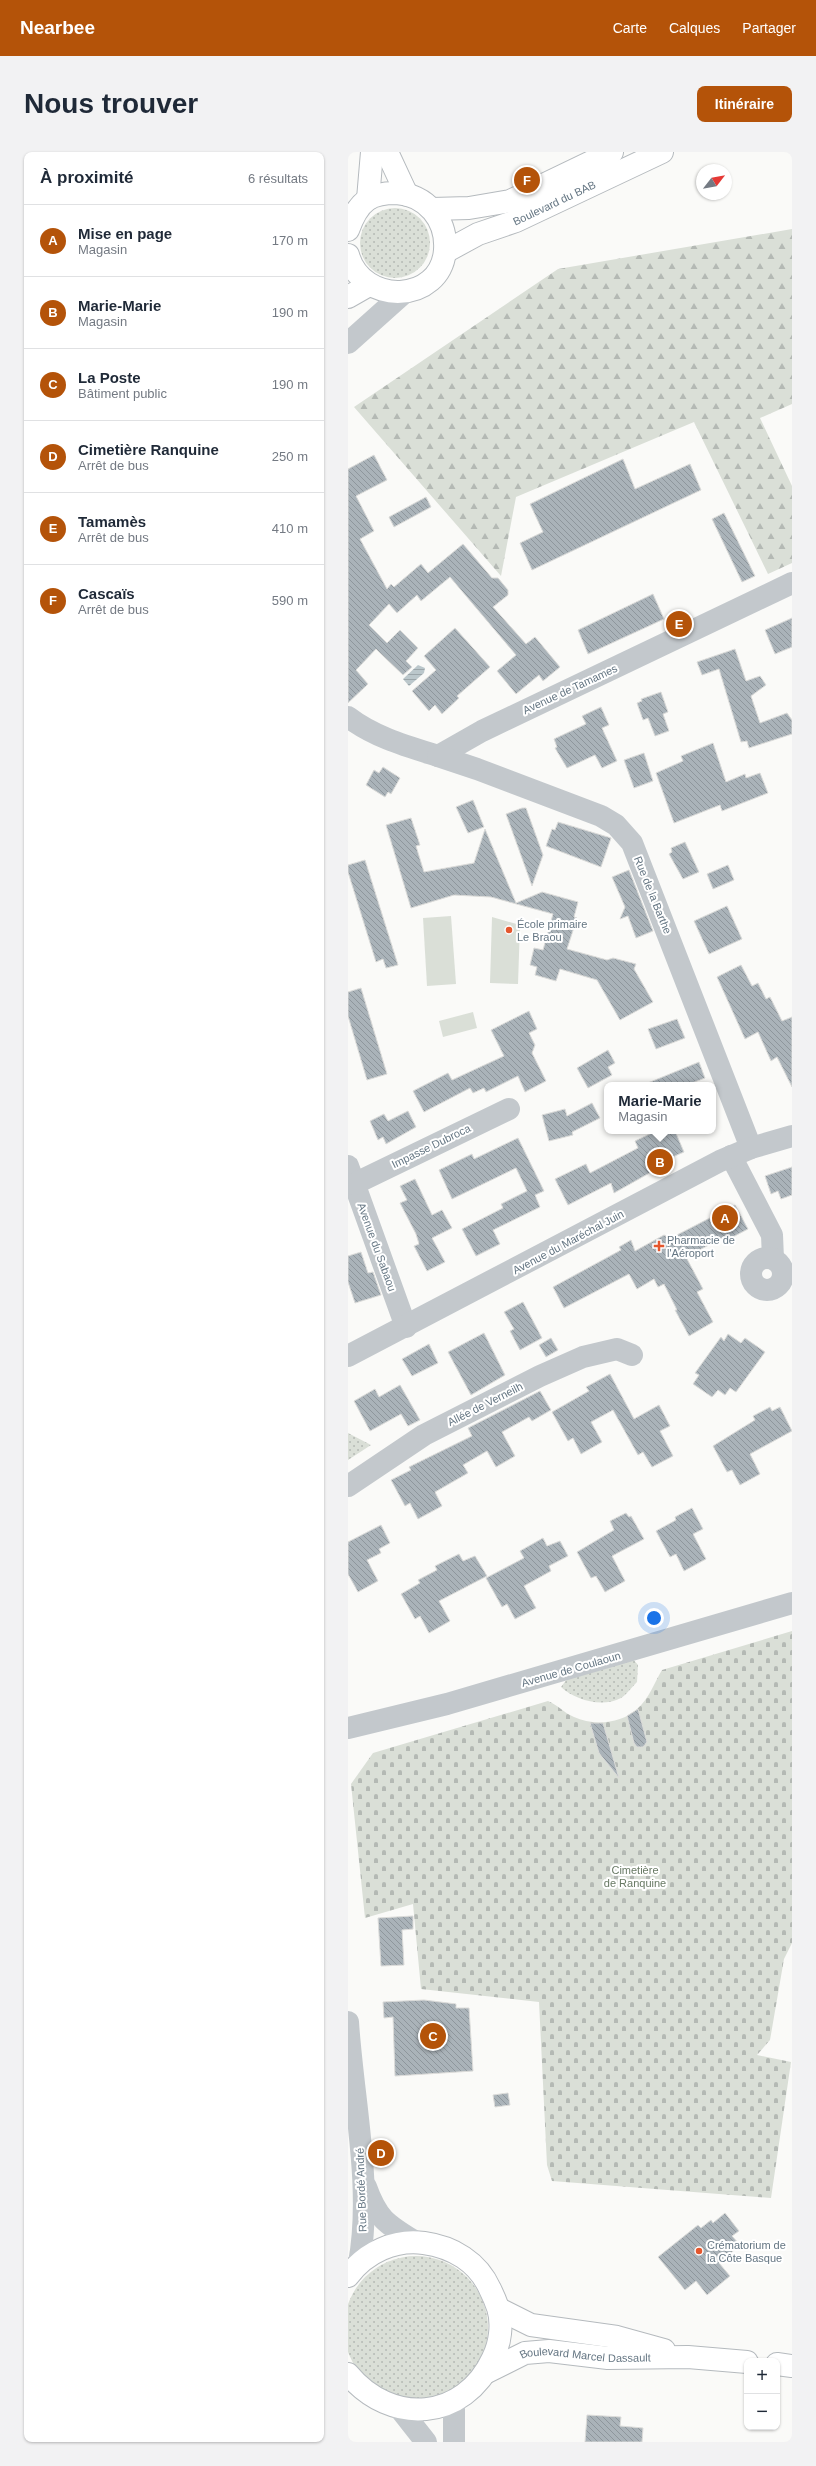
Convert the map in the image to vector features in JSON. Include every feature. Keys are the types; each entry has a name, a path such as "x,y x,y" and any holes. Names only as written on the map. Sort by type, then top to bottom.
{"main road":[{"path":"368,199 372,152"},
{"path":"386,152 407,195"},
{"name":"Boulevard du BAB","path":"432,209 469,208 510,202 612,152"},
{"name":"Boulevard du BAB","path":"445,252 478,234 516,221 662,152"},
{"path":"348,230 356,213 368,199 386,192 407,195 418,199 432,209 441,222 445,237 445,252 440,267 431,279 419,288 405,292 386,292 369,285 358,275 348,255"},
{"path":"348,297 369,285"},
{"path":"348,2374 360,2388 378,2401 400,2409 418,2410 436,2408 454,2401 472,2389 487,2372 497,2350 500,2326 498,2309 485,2277 466,2258 441,2245 414,2241 388,2246 376,2252 354,2270"},
{"name":"Boulevard Marcel Dassault","path":"498,2309 531,2325 617,2337 688,2357"},
{"name":"Boulevard Marcel Dassault","path":"487,2372 525,2353 549,2351 608,2358 688,2357 744,2362"},
{"path":"780,2364 792,2366"}],"street":[{"path":"348,343 405,292"},
{"name":"Avenue de Tamames","path":"438,756 488,728 792,583"},
{"path":"348,717 361,727 395,742 438,756"},
{"name":"Rue de la Barthe","path":"438,756 601,816 616,825 632,843 741,1152 772,1235 773,1259"},
{"name":"Impasse Dubroca","path":"351,1175 509,1109"},
{"name":"Avenue du Maréchal Juin","path":"348,1356 741,1152 792,1136"},
{"name":"Avenue du Sabaou","path":"351,1175 406,1327"},
{"name":"Allée de Verneilh","path":"348,1486 424,1435 540,1376 583,1357 616,1349 632,1355"},
{"name":"Avenue de Coulaoun","path":"348,1728 447,1704 792,1603"},
{"name":"Rue Bordé André","path":"348,2022 362,2176 363,2234 354,2270"},
{"path":"362,2176 373,2208 390,2227 414,2241"},
{"path":"780,2362 792,2354"},
{"path":"780,2365 792,2371"},
{"path":"454,2401 454,2442"},
{"path":"400,2409 426,2442"}],"green space":[{"path":"395,208 414,214 424,224 430,243 424,262 414,272 395,278 376,272 366,262 360,243 366,224 376,214"},
{"path":"792,229 792,404 760,418 792,486 792,563 768,574 694,422 516,497 501,576 354,407 558,269"},
{"path":"451,916 456,984 427,986 423,918"},
{"path":"492,917 520,925 518,984 490,983"},
{"path":"473,1012 477,1028 443,1037 439,1021"},
{"path":"348,1433 371,1445 348,1460"},
{"name":"Cimetière de Ranquine","path":"792,1631 792,1943 784,1959 770,2040 757,2055 791,2062 771,2198 552,2181 547,2165 539,2002 421,1989 413,1904 365,1918 351,1784 373,1753 548,1701 570,1715 590,1722 607,1722 623,1718 637,1709 645,1701 662,1670"},
{"path":"633,1659 638,1665 637,1682 623,1697 614,1701 597,1702 581,1699 567,1692 561,1687 567,1679"},
{"path":"416,2256 443,2262 467,2277 482,2301 488,2328 482,2355 467,2379 443,2394 416,2400 389,2394 365,2379 350,2355 344,2328 350,2301 365,2277 389,2262"}],"shaded area":[{"path":"418,665 425,668 424,673 409,686 403,679"}],"building":[{"path":"374,455 387,480 356,496 374,531 360,539 387,589 391,584 394,587 421,564 428,573 463,544 492,578 498,578 508,590 508,595 493,607 526,644 535,637 560,667 543,681 539,675 516,694 497,671 516,655 450,577 421,601 417,595 397,613 389,604 369,625 387,643 400,630 418,648 406,661 412,667 403,675 376,649 356,670 368,684 348,703 348,469"},
{"path":"623,459 635,489 690,464 701,490 532,570 520,543 543,532 530,504"},
{"path":"426,497 431,507 394,527 389,517"},
{"path":"724,513 755,576 742,582 712,519"},
{"path":"653,594 664,619 588,654 578,630"},
{"path":"792,618 792,647 775,654 765,630"},
{"path":"455,628 490,667 457,696 459,698 442,714 435,705 429,711 412,691 436,670 424,656"},
{"path":"735,649 746,681 760,676 766,685 751,696 760,723 787,713 792,720 792,734 749,748 747,741 741,742 719,669 702,675 697,662"},
{"path":"661,692 668,712 663,714 669,731 655,736 648,718 643,720 637,703 642,701 641,699"},
{"path":"601,707 609,725 602,728 617,761 602,768 595,755 567,768 555,748 557,747 554,739 586,724 582,716"},
{"path":"713,743 726,782 745,774 746,778 760,773 768,793 722,811 720,805 674,823 656,773 683,761 681,756"},
{"path":"644,753 653,781 634,788 624,760"},
{"path":"383,767 400,778 391,794 388,792 385,797 366,785 374,770 379,773"},
{"path":"473,800 484,827 468,833 456,807"},
{"path":"526,808 543,855 532,886 506,814"},
{"path":"411,818 420,845 416,846 424,872 474,863 485,829 516,903 542,892 578,902 574,917 577,918 567,949 607,960 613,958 636,964 634,969 653,1002 620,1020 597,980 560,969 556,981 535,975 537,967 530,965 534,948 543,950 553,914 491,897 454,895 411,908 386,825"},
{"path":"558,822 611,838 601,867 546,846 552,829 555,830"},
{"path":"685,842 699,872 683,879 669,854 672,852 671,848"},
{"path":"365,860 398,965 386,968 383,959 376,962 348,872 348,865"},
{"path":"728,865 734,880 713,889 707,874"},
{"path":"629,870 653,931 636,938 628,916 620,919 625,907 612,877"},
{"path":"727,906 742,939 709,954 694,921"},
{"path":"741,965 752,986 758,983 766,999 770,997 782,1021 792,1017 792,1087 777,1057 771,1061 758,1032 745,1039 717,977"},
{"path":"361,988 387,1074 367,1080 348,1016 348,992"},
{"path":"529,1011 537,1029 529,1033 535,1045 532,1053 546,1081 525,1092 518,1076 486,1092 484,1088 473,1093 470,1088 424,1112 413,1091 448,1073 452,1080 504,1056 491,1030"},
{"path":"677,1019 685,1038 656,1049 648,1029"},
{"path":"608,1050 615,1063 608,1067 612,1075 588,1088 577,1068"},
{"path":"699,1062 705,1078 695,1082 650,1082"},
{"path":"592,1103 600,1118 572,1132 573,1135 549,1141 542,1115 565,1109 567,1116"},
{"path":"408,1111 416,1127 386,1144 383,1137 378,1140 370,1121 384,1114 388,1121"},
{"path":"650,1134 676,1134 684,1152 661,1162 662,1166 614,1193 611,1183 568,1205 555,1179 586,1164 590,1173 638,1148 635,1141"},
{"path":"518,1138 544,1191 535,1195 540,1207 493,1230 500,1244 476,1256 462,1229 503,1208 501,1204 527,1191 516,1168 452,1199 439,1170 472,1154 474,1159"},
{"path":"792,1167 792,1195 781,1199 778,1191 771,1194 765,1176"},
{"path":"415,1179 432,1215 442,1210 452,1228 432,1238 445,1262 427,1271 414,1246 419,1244 416,1234 400,1203 407,1200 400,1186"},
{"path":"735,1205 748,1229 731,1238 724,1237 686,1257 703,1289 697,1292 713,1322 689,1336 675,1310 677,1310 664,1284 658,1287 654,1279 637,1289 629,1274 564,1308 553,1287 621,1250 619,1247 631,1240 635,1251 664,1235 671,1238"},
{"path":"361,1252 368,1273 373,1272 381,1295 355,1303 348,1282 348,1256"},
{"path":"523,1302 542,1338 520,1350 510,1331 514,1329 504,1312"},
{"path":"484,1333 505,1375 471,1395 448,1352"},
{"path":"728,1334 741,1343 745,1338 765,1352 736,1392 730,1388 725,1395 718,1390 712,1397 693,1384 699,1375 695,1373 721,1337 724,1341"},
{"path":"551,1338 558,1350 546,1357 539,1345"},
{"path":"429,1344 438,1363 412,1376 402,1359"},
{"path":"610,1374 634,1419 659,1405 670,1426 660,1431 673,1456 652,1467 643,1452 638,1455 613,1410 591,1422 602,1442 581,1454 573,1438 568,1441 552,1412 589,1391 586,1387"},
{"path":"400,1385 420,1420 408,1426 401,1414 370,1431 354,1401 375,1389 379,1397"},
{"path":"540,1391 551,1410 532,1421 529,1417 502,1432 515,1456 496,1467 487,1451 463,1465 468,1473 435,1492 442,1506 418,1519 410,1503 405,1506 391,1480 411,1470 409,1467 472,1436 468,1428"},
{"path":"770,1407 772,1411 780,1407 792,1431 750,1454 760,1474 740,1485 732,1470 727,1472 713,1446 755,1420 753,1416"},
{"path":"692,1508 703,1529 693,1534 706,1559 684,1571 676,1554 670,1557 656,1531 676,1520 675,1517"},
{"path":"626,1513 629,1517 631,1516 644,1539 612,1556 625,1581 605,1592 596,1576 591,1578 577,1552 614,1530 610,1521"},
{"path":"381,1525 390,1543 379,1549 381,1553 367,1560 378,1581 358,1592 348,1574 348,1542"},
{"path":"543,1538 547,1546 560,1541 568,1556 549,1566 551,1571 524,1586 536,1608 515,1619 507,1604 502,1607 486,1578 524,1558 520,1551"},
{"path":"459,1554 463,1561 475,1556 487,1576 439,1601 450,1621 429,1633 420,1616 415,1619 401,1594 420,1583 418,1580 437,1570 435,1566"},
{"path":"638,1709 647,1742 643,1747 637,1747 634,1743 627,1716"},
{"path":"590,1723 603,1723 619,1778 599,1753"},
{"path":"413,1916 413,1929 402,1930 404,1965 381,1966 378,1918"},
{"path":"424,2000 456,2004 456,2008 469,2008 473,2071 395,2076 393,2017 384,2018 383,2002"},
{"path":"508,2093 510,2105 495,2107 493,2095"},
{"name":"Crématorium de la Côte Basque","path":"725,2213 739,2231 732,2236 740,2245 719,2263 730,2276 707,2295 696,2281 685,2290 658,2257 698,2225 701,2228 711,2220 713,2223"},
{"path":"587,2415 621,2417 620,2426 643,2428 642,2442 585,2442"}],"place":[{"name":"Cascaïs","path":"527,180"},
{"name":"Tamamès","path":"679,624"},
{"name":"École primaire Le Braou","path":"509,930"},
{"name":"Marie-Marie","path":"660,1162"},
{"name":"Mise en page","path":"725,1218"},
{"name":"Pharmacie de l'Aéroport","path":"659,1246"},
{"name":"La Poste","path":"433,2036"},
{"name":"Cimetière Ranquine","path":"381,2153"},
{"name":"Crématorium de la Côte Basque","path":"699,2251"}]}
